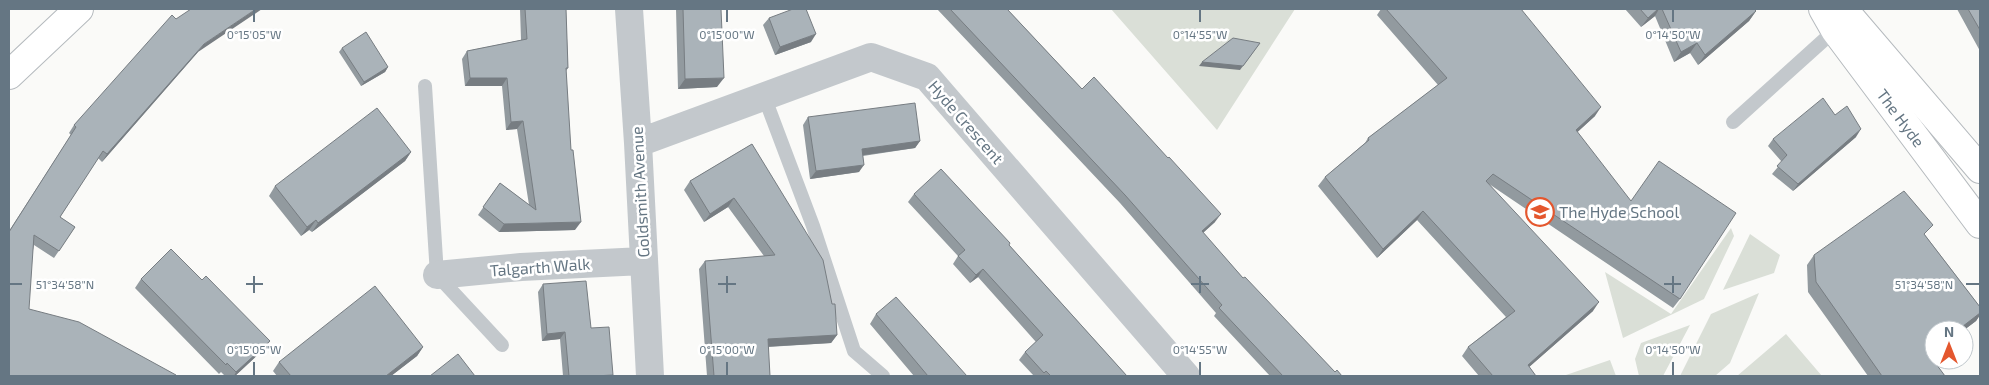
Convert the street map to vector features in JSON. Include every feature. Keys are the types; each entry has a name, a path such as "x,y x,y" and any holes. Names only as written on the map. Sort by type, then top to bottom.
{"main road":[{"path":"9,75 79,9"},
{"name":"The Hyde","path":"1832,16 1850,17 1980,169"},
{"name":"The Hyde","path":"1832,16 1980,224"}],"street":[{"name":"Goldsmith Avenue","path":"628,9 638,143 650,376"},
{"name":"Hyde Crescent","path":"638,143 871,57 927,77 1186,376"},
{"name":"Talgarth Walk","path":"437,275 521,267 643,261"}],"lane":[{"path":"1733,122 1832,16"},
{"path":"425,86 437,275 502,345"},
{"path":"764,96 814,226 854,351 883,376"}],"shaded area":[{"path":"1111,9 1295,9 1217,130"},
{"path":"1731,228 1734,236 1704,299 1623,338 1605,272 1671,314"},
{"path":"1750,234 1780,255 1774,273 1723,290"},
{"path":"1759,293 1730,363 1715,376 1680,376 1711,314"},
{"path":"1690,325 1663,376 1639,376 1635,359 1641,343"},
{"path":"1786,334 1822,376 1737,376"},
{"path":"1610,360 1616,376 1563,376"}],"building":[{"path":"191,9 256,9 204,44 107,154 103,151 60,217 75,227 59,251 34,235 29,309 79,322 176,375 9,376 9,232 76,127 74,125 172,15 176,19"},
{"path":"525,9 566,9 568,68 566,68 571,150 573,150 581,222 504,224 483,207 500,183 536,210 523,121 511,122 507,78 470,78 467,51 527,39"},
{"path":"683,9 721,9 724,78 685,79"},
{"path":"793,9 806,9 816,34 780,47 769,18"},
{"path":"950,9 1007,9 1082,89 1094,77 1221,214 1202,231 1243,278 1245,277 1335,372 1337,370 1342,376 1283,376 1219,308 1222,305 1125,195"},
{"path":"1386,9 1521,9 1601,107 1576,130 1631,201 1659,161 1736,213 1680,299 1493,174 1486,181 1599,302 1528,365 1536,376 1493,376 1468,347 1515,311 1423,211 1383,249 1325,177 1369,140 1368,138 1447,78"},
{"path":"1640,9 1658,9 1648,18"},
{"path":"1662,9 1754,9 1756,11 1705,55 1697,43 1681,52"},
{"path":"1968,9 1980,9 1980,30"},
{"path":"366,32 388,67 364,82 342,48"},
{"path":"1233,38 1260,43 1243,66 1202,62"},
{"path":"1823,98 1835,115 1847,106 1861,129 1798,184 1777,166 1787,155 1773,139"},
{"path":"915,103 920,141 862,149 864,165 816,171 808,117"},
{"path":"377,108 411,152 318,223 316,220 307,227 275,186"},
{"path":"752,144 823,260 832,304 835,304 837,335 768,339 770,376 714,376 705,261 775,255 734,198 710,214 690,181"},
{"path":"941,169 1010,243 1009,245 1127,376 1051,376 1046,371 1044,373 1025,352 1043,335 983,269 976,275 958,256 965,250 914,194"},
{"path":"1904,191 1933,225 1924,234 1980,307 1980,313 1971,320 1924,320 1924,370 1941,370 1945,376 1882,376 1816,282 1814,255"},
{"path":"171,249 202,280 206,276 270,341 236,372 227,363 226,365 141,279"},
{"path":"586,281 591,328 609,327 613,375 569,376 565,332 547,334 543,284"},
{"path":"375,286 423,347 386,376 291,376 279,362"},
{"path":"896,297 967,376 928,376 876,314"},
{"path":"458,354 475,376 430,376"}],"place":[{"name":"The Hyde School","path":"1540,212"}]}
